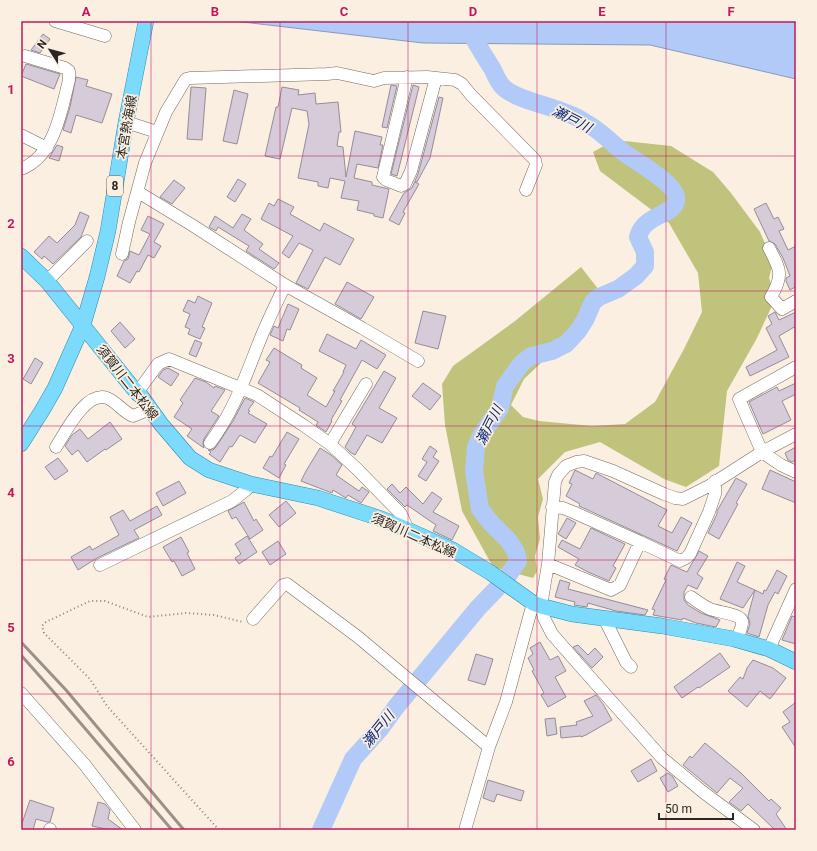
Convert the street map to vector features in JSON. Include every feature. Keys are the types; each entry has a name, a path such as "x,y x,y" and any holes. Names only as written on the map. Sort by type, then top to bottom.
{"main road":[{"name":"本宮熱海線","path":"21,444 44,409 55,388 83,325 108,231 126,122 146,21"},
{"path":"21,256 47,281 83,325"},
{"name":"須賀川二本松線","path":"83,325 161,424 190,458 208,470 251,484 318,498 408,530 453,550 491,573 533,602 572,614 662,626 737,640 769,649 796,662"}],"street":[{"path":"55,21 105,36"},
{"path":"21,169 33,163 47,148 55,131 69,80 69,71 65,68 25,56"},
{"path":"122,254 145,163 166,112 186,79 190,78 337,73 374,81 384,78 407,77 455,80 462,84 535,160 536,165 526,190"},
{"path":"407,77 383,176 386,180 401,186 405,184 411,171 436,78"},
{"path":"126,122 157,132"},
{"path":"21,135 47,148"},
{"path":"138,192 285,285 418,361"},
{"path":"47,281 88,241"},
{"path":"769,248 778,265 780,273 776,289 771,297 782,309 796,301"},
{"path":"210,443 222,426 242,388 262,334 285,285"},
{"path":"137,393 158,364 169,359 257,395 330,444 390,501 401,514 408,530"},
{"path":"796,367 739,399 762,452 781,466 796,472"},
{"path":"330,444 366,384"},
{"path":"56,447 78,413 95,398 108,398 116,402 133,416 150,409"},
{"path":"465,830 489,747 506,702 533,602 548,564 552,507 555,482 558,475 566,466 584,461 613,470 675,498 683,499 762,452 796,434"},
{"path":"552,507 563,508 573,512 680,561 690,554 709,512 716,494 715,481"},
{"path":"100,565 232,501 251,484"},
{"path":"548,564 611,590 620,585 640,542"},
{"path":"253,619 283,585 287,584 358,637 489,747"},
{"path":"769,649 796,589"},
{"path":"691,597 708,608 740,618 742,623 737,640"},
{"path":"533,602 544,618 552,634 662,758 703,792 754,830"},
{"path":"604,618 626,662 631,667"},
{"path":"21,693 85,765 135,830"}],"path":[{"path":"219,830 107,706 90,679 44,633 42,626 46,622 90,601 105,601 148,617 186,613 214,615 247,623 253,619"}],"green space":[{"path":"615,140 671,146 713,172 731,193 760,232 773,262 769,278 776,297 757,338 727,391 719,466 686,487 664,479 600,442 565,452 538,479 543,499 538,517 540,539 535,556 537,571 533,578 493,567 462,511 445,425 442,384 453,366 515,321 581,267 599,290 563,342 524,379 511,405 523,417 539,421 592,426 625,424 655,402 702,312 698,273 669,223 600,171 593,152"}],"water":[{"path":"234,21 796,21 796,79 650,45 423,43"}],"building":[{"path":"43,34 50,39 40,53 31,50"},
{"path":"26,64 60,74 54,89 21,76"},
{"path":"76,77 88,80 86,86 112,94 102,123 76,115 71,133 63,130 70,107"},
{"path":"391,85 397,86 387,128 382,127"},
{"path":"413,85 419,87 397,176 391,174"},
{"path":"191,87 206,88 202,140 187,139"},
{"path":"282,87 299,90 298,95 315,93 316,104 338,102 341,132 339,132 337,146 343,147 346,177 355,131 382,137 380,145 383,145 378,168 357,164 354,178 372,182 372,185 389,189 383,218 357,210 359,201 341,198 345,181 330,178 328,188 318,186 318,182 298,178 309,124 307,111 292,108 280,159 265,156"},
{"path":"234,90 248,94 237,144 223,141"},
{"path":"439,97 443,98 430,158 417,182 415,182 419,184 403,212 405,213 399,225 389,220 404,193 412,188 418,174"},
{"path":"57,145 63,147 59,161 49,158"},
{"path":"238,179 246,184 235,202 227,197"},
{"path":"174,180 185,188 172,204 160,197"},
{"path":"278,199 294,207 290,214 320,231 324,223 354,239 340,265 325,257 308,289 296,283 313,250 299,243 289,258 282,253 293,236 261,219 269,203 274,206"},
{"path":"766,203 774,219 778,217 784,229 779,231 788,250 796,246 796,288 795,287 790,290 786,278 790,276 783,258 775,244 769,241 754,209"},
{"path":"80,212 89,216 81,237 53,264 44,256 42,259 34,252 49,236 57,243 75,225"},
{"path":"242,214 251,219 244,230 263,244 259,249 279,263 274,269 246,251 249,246 218,227 216,231 209,227 215,216 233,228"},
{"path":"148,216 164,224 154,242 161,246 154,258 148,255 139,272 137,271 130,283 117,276 124,261 128,259 130,251 139,255 150,234 141,230"},
{"path":"347,282 374,297 361,319 335,304"},
{"path":"198,296 212,303 202,327 205,328 200,339 188,334 190,329 185,327 190,314 183,311 188,300 195,303"},
{"path":"288,304 299,309 290,330 287,329 283,341 270,335 274,326 278,328"},
{"path":"423,311 446,316 438,349 415,343"},
{"path":"775,312 779,320 796,312 796,326 779,336 789,357 750,376 746,367 777,350 766,328 772,324 768,316"},
{"path":"120,322 135,339 125,348 111,331"},
{"path":"327,334 356,349 361,340 386,355 377,369 362,360 340,400 342,401 326,432 316,425 318,422 299,410 300,408 258,383 270,362 266,360 274,348 302,365 301,368 317,378 307,395 326,407 335,391 333,391 344,372 346,365 319,351"},
{"path":"195,340 202,343 196,357 189,354"},
{"path":"35,358 43,363 31,384 23,379"},
{"path":"168,368 179,374 171,386 158,377 163,370"},
{"path":"384,371 396,378 379,408 397,418 382,443 367,435 355,455 345,447 356,427 352,424"},
{"path":"195,378 206,382 214,388 215,386 225,390 211,411 219,416 204,439 204,448 187,436 192,429 174,417 183,403 180,400"},
{"path":"423,383 441,396 430,410 412,396"},
{"path":"796,383 796,394 782,401 791,420 763,434 749,402 777,387 779,391"},
{"path":"245,398 254,402 248,410 250,411 248,413 267,424 255,443 240,435 232,447 230,446 220,462 209,454 211,452 208,450 213,450 216,447 233,421"},
{"path":"110,422 122,439 87,462 78,450 72,455 65,446 72,435 80,429 88,439"},
{"path":"287,432 299,439 284,464 286,465 279,478 263,468 270,456 272,457"},
{"path":"430,446 437,451 433,457 439,461 426,481 418,476 427,462 422,459"},
{"path":"796,447 796,460 792,462 788,460 785,453"},
{"path":"320,448 342,465 336,475 359,491 362,487 369,492 361,503 348,495 346,498 333,490 332,493 301,481"},
{"path":"58,458 68,471 55,480 45,467"},
{"path":"575,470 593,479 596,473 667,510 658,526 672,533 681,517 692,523 677,551 579,506 580,504 566,496 572,484 569,483"},
{"path":"770,470 796,482 796,503 762,489"},
{"path":"736,478 747,484 719,539 708,533 717,511"},
{"path":"179,481 186,493 163,506 156,493"},
{"path":"392,484 400,493 406,487 423,504 432,492 442,499 433,512 459,526 452,540 433,531 436,525 407,505 405,507 387,489"},
{"path":"286,501 296,513 279,527 269,515"},
{"path":"244,502 254,521 256,519 263,530 250,539 236,517 232,519 228,511"},
{"path":"157,506 162,515 134,530 139,538 97,558 78,570 71,557 90,546 92,550 119,535 110,517 123,510 130,521"},
{"path":"567,518 576,523 566,539 558,534"},
{"path":"591,528 625,544 613,566 616,568 609,581 575,565 579,559 558,547 562,540 580,549"},
{"path":"247,536 257,552 239,564 235,558 241,554 235,544"},
{"path":"181,537 189,552 187,553 195,569 182,576 174,561 172,562 163,547"},
{"path":"278,541 286,554 270,565 262,552"},
{"path":"699,551 708,556 697,574 703,578 697,589 688,585 684,592 684,600 688,605 701,613 720,620 716,627 696,623 683,618 682,620 653,615 655,610 652,609 666,580 664,579 671,565 687,572"},
{"path":"737,562 745,566 737,582 755,590 743,608 720,599"},
{"path":"777,570 787,576 778,594 775,592 768,605 759,637 747,633 750,624 748,616 755,590 763,594"},
{"path":"560,580 570,583 568,589 648,610 645,615 616,611 588,603 587,607 574,605 575,602 555,597"},
{"path":"792,616 796,617 796,644 782,640"},
{"path":"540,642 550,660 558,656 566,671 555,677 566,697 548,707 541,695 544,693 532,671 534,670 528,658 533,654 530,648"},
{"path":"578,645 588,655 595,648 603,657 592,668 573,647"},
{"path":"720,653 730,667 682,698 674,687"},
{"path":"476,654 493,659 485,685 468,680"},
{"path":"753,660 773,668 786,678 770,699 760,691 747,707 728,691 740,677 743,679 747,668"},
{"path":"596,695 612,720 581,737 561,738 560,727 577,725 576,722 593,716 584,701"},
{"path":"796,702 796,748 782,727 790,722 783,712"},
{"path":"555,718 557,734 547,736 545,719"},
{"path":"705,743 741,773 769,801 771,799 781,808 776,814 787,830 775,830 748,804 741,811 729,802 743,788 730,778 717,793 683,765 690,756 692,758"},
{"path":"651,759 657,771 638,782 631,771"},
{"path":"668,773 673,777 678,786 668,792 660,778"},
{"path":"488,780 524,791 521,801 497,794 494,802 483,798"},
{"path":"30,800 54,808 50,822 36,819 33,830 21,830 21,826"},
{"path":"98,802 105,804 110,810 108,819 123,830 110,830 92,826"}],"waterway":[{"name":"瀬戸川","path":"321,830 353,759 380,729 396,707 478,608 505,580 518,561 516,552 509,541 491,523 480,509 474,471 476,447 482,434 500,408 505,386 522,363 531,356 552,351 566,344 578,331 593,302 599,297 618,289 636,276 645,266 645,252 638,237 641,229 652,219 670,210 676,201 675,195 671,188 655,173 622,151 591,126 568,113 514,95 503,87 464,21"}],"railway":[{"path":"21,642 66,690 184,830"},
{"path":"21,655 172,830"}]}
